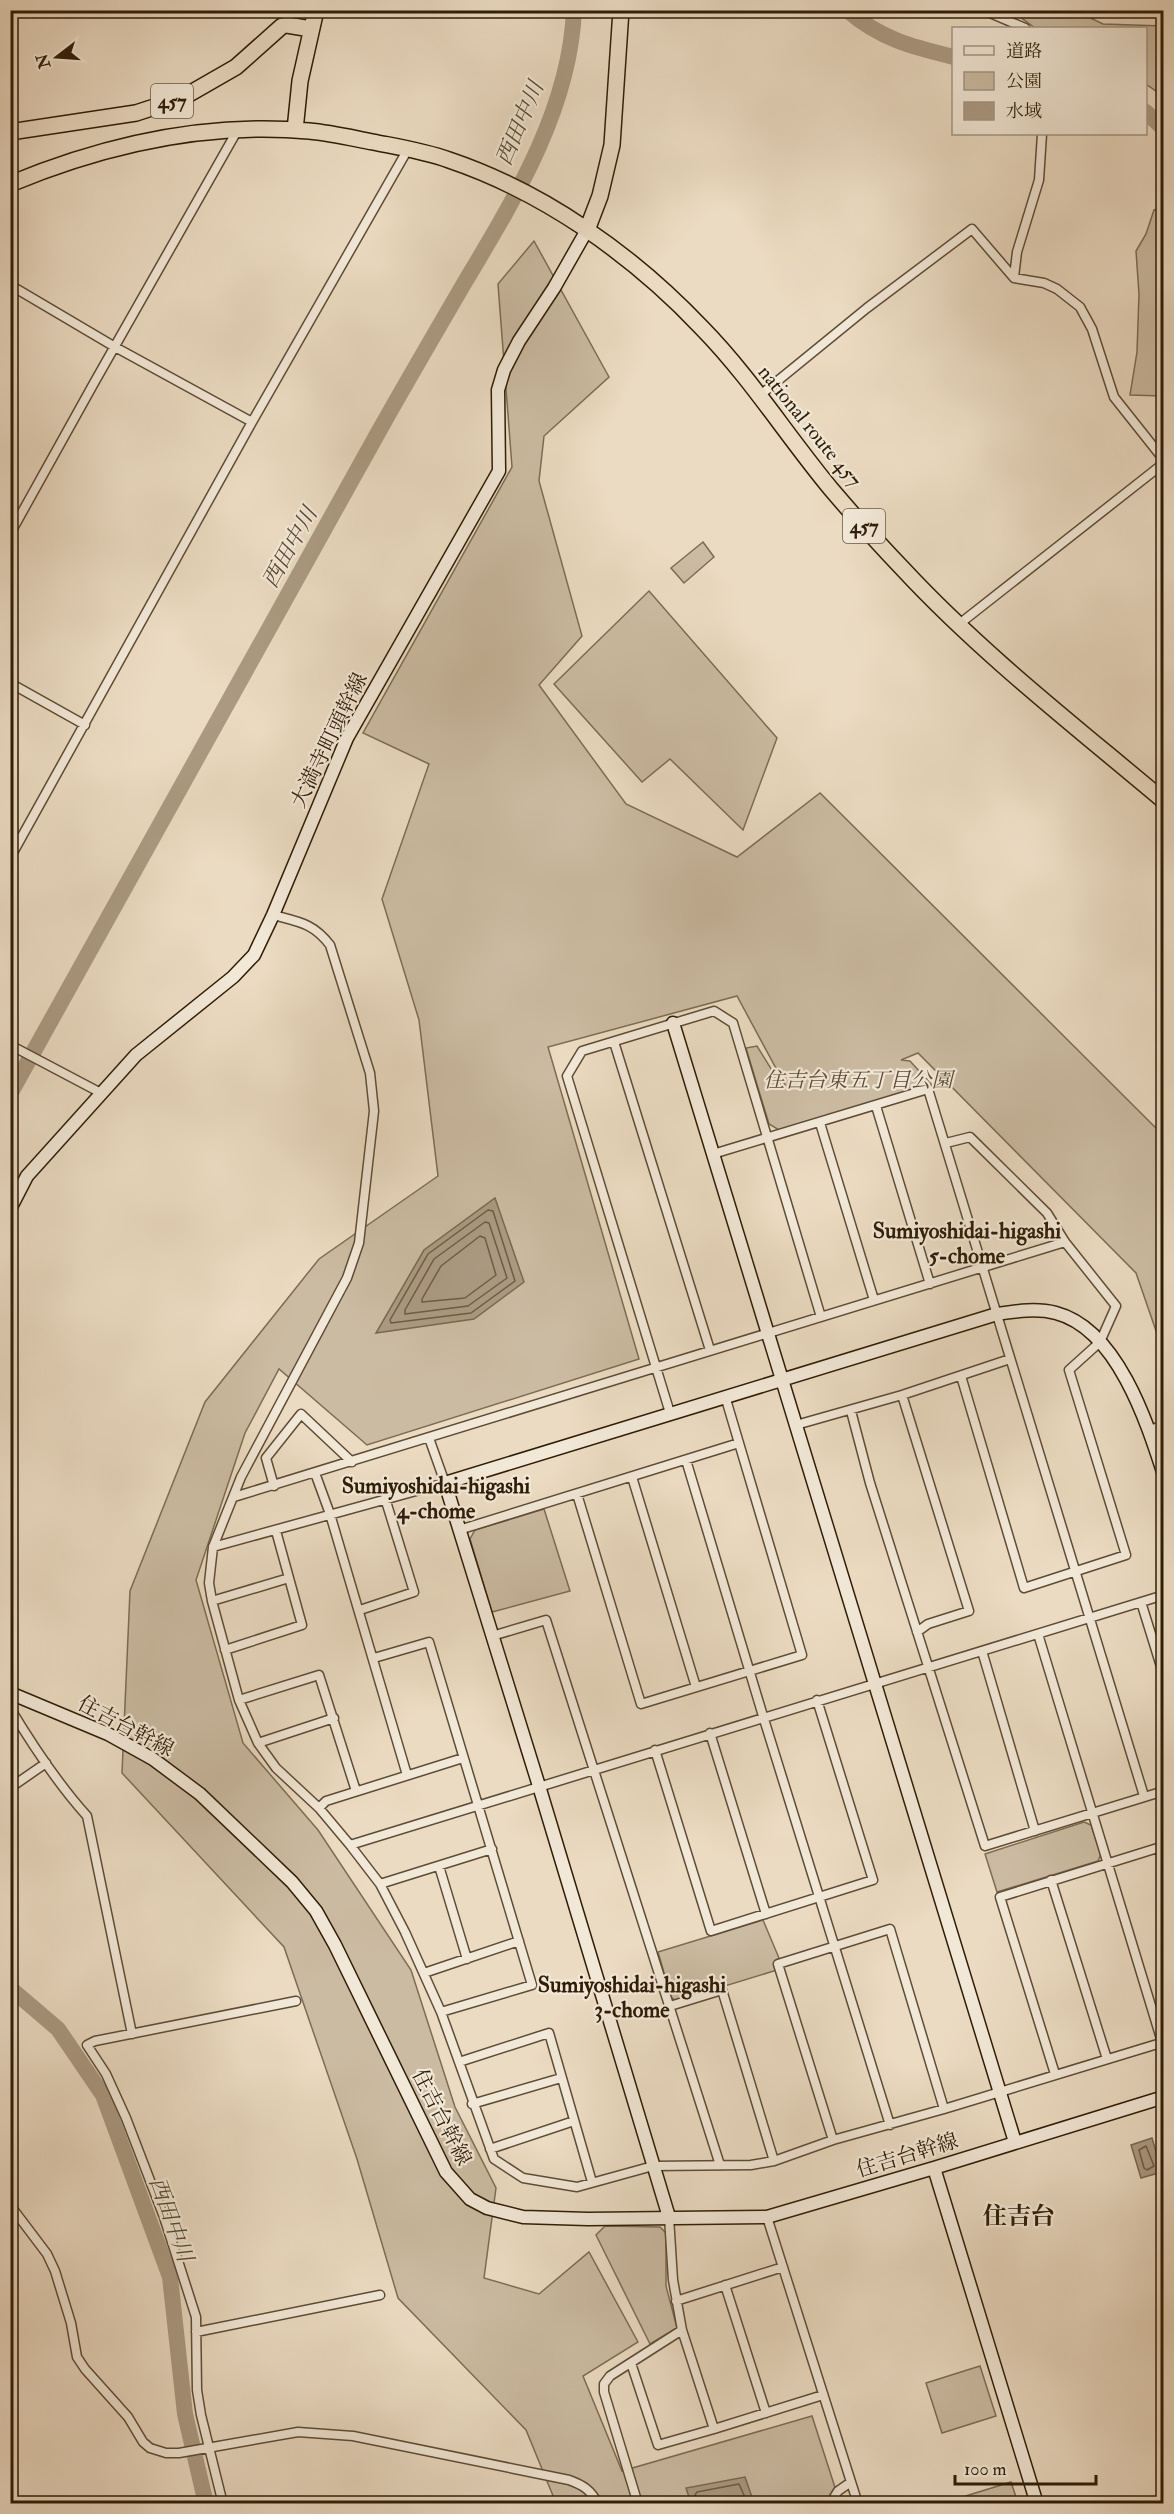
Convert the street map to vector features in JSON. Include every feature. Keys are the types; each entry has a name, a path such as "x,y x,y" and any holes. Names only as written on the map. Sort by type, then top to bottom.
{"highway":[{"path":"294,130 300,81 316,10"},
{"path":"587,230 600,196 612,145 621,10"},
{"name":"457","path":"10,132 114,117 156,107 182,98 236,67 277,28 287,25 311,29"},
{"name":"457","path":"10,184 111,148 186,135 294,130 408,149 448,159 497,179 587,230"},
{"name":"national route 457","path":"587,230 652,280 704,329 831,489 904,570 958,625 1164,801"}],"street":[{"path":"983,10 1023,27"},
{"path":"10,534 237,131"},
{"path":"1014,278 1017,252 1039,180 1042,135"},
{"path":"10,858 252,422 408,149"},
{"path":"759,396 867,308 972,229 1014,278 1057,289 1080,307 1092,329 1109,388 1164,462 958,625"},
{"name":"大満寺町頭幹線","path":"10,1209 27,1176 148,1043 246,965 254,955 347,738 499,471 498,390 504,370 519,341 554,288 587,230"},
{"path":"10,285 115,347 252,422"},
{"path":"10,683 85,725"},
{"path":"273,915 312,926 330,945 370,1073 374,1111 359,1243 348,1278 252,1453 213,1547 209,1583 212,1601 240,1700 258,1743 289,1782 319,1808 380,1884 441,2012 472,2104 498,2163 523,2178 577,2187 653,2166 752,2165 774,2161 833,2140 944,2109 1163,2042 1038,1634"},
{"path":"670,1413 567,1076 582,1051 714,1011 733,1023 821,1317"},
{"path":"673,1023 1015,2142"},
{"path":"615,1041 710,1350"},
{"path":"10,1045 101,1093"},
{"path":"713,1154 928,1089 1144,1796"},
{"path":"876,1106 930,1284"},
{"path":"819,1123 874,1300"},
{"path":"946,1143 970,1137 1047,1213 1065,1242 1116,1306 1100,1342 1069,1370 1126,1555 1024,1588 961,1376"},
{"path":"234,1497 1065,1242"},
{"path":"213,1547 445,1483 997,1314 1041,1310 1058,1313 1085,1327 1117,1361 1150,1430 1164,1475"},
{"path":"796,1425 902,1395 1010,1359"},
{"path":"902,1395 969,1611 928,1624 917,1632"},
{"path":"577,1494 641,1704 802,1655 725,1396"},
{"path":"851,1410 870,1483 985,1846 1164,1791"},
{"path":"274,1486 266,1458 301,1414 352,1462"},
{"path":"1150,1430 1164,1425"},
{"path":"429,1438 539,1786 669,2217 676,2301 682,2330 714,2429"},
{"path":"459,1530 739,1443"},
{"path":"686,1460 890,2125"},
{"path":"315,1473 360,1610 407,1775"},
{"path":"632,1477 696,1688"},
{"path":"360,1610 414,1592 385,1498"},
{"path":"225,1650 302,1625 276,1531"},
{"path":"212,1601 289,1578"},
{"path":"350,1845 763,1716 1164,1595"},
{"path":"1141,1602 1164,1676"},
{"path":"492,1636 546,1620 720,2165"},
{"path":"374,1658 429,1642 532,1985 441,2012"},
{"path":"982,1651 1035,1831"},
{"path":"240,1700 320,1675 356,1791"},
{"name":"住吉台幹線","path":"10,1693 89,1726 153,1759 208,1801 292,1882 316,1911 336,1945 446,2172 470,2199 504,2213 544,2219 767,2217 1164,2097"},
{"path":"655,1750 711,1931 873,1880 818,1700"},
{"path":"10,1708 46,1763 87,1816 132,2034"},
{"path":"258,1743 334,1718"},
{"path":"710,1733 766,1914"},
{"path":"319,1808 326,1801 463,1758"},
{"path":"10,1788 46,1763"},
{"path":"1055,2074 1000,1898 1108,1862 1162,1847 1164,1859"},
{"path":"380,1884 492,1849"},
{"path":"439,1866 467,1959"},
{"path":"1051,1880 1107,2059"},
{"path":"833,2140 778,1964 890,1929 944,2109"},
{"path":"424,1973 519,1941"},
{"path":"670,2006 722,1990 774,2161"},
{"path":"223,2504 206,2447 197,2390 196,2317 161,2208 117,2095 87,2045 95,2041 296,2001"},
{"path":"459,2062 549,2033 592,2182"},
{"path":"472,2104 561,2078"},
{"path":"490,2149 574,2121"},
{"path":"934,2168 1037,2504"},
{"path":"10,2205 47,2254 55,2271 71,2323 77,2356 85,2369 128,2417 143,2442 150,2448 166,2453 179,2453 298,2432 353,2436 569,2480 583,2485 593,2494 598,2504"},
{"path":"767,2217 858,2504"},
{"path":"676,2301 783,2267"},
{"path":"725,2285 766,2413"},
{"path":"196,2332 380,2295"},
{"path":"638,2504 604,2392 606,2379 682,2330"},
{"path":"631,2363 658,2445 823,2395"},
{"path":"830,2504 838,2491 851,2482"}],"green space":[{"path":"1012,11 1076,11 1103,24 1163,26 1163,96 1147,85 1147,27 1034,27"},
{"path":"1163,208 1163,396 1130,395 1137,352 1139,294 1136,251 1146,234 1154,210"},
{"name":"住吉台東五丁目公園","path":"534,241 609,377 544,436 539,481 582,636 539,685 626,804 737,857 820,793 1163,1135 1163,1351 1136,1273 918,1053 901,1060 910,1061 932,1085 779,1130 769,1124 746,1048 757,1046 781,1085 785,1085 737,996 548,1047 639,1359 367,1445 279,1369 245,1433 196,1580 243,1743 318,1830 411,1970 455,2107 496,2188 484,2278 539,2294 589,2252 638,2342 583,2376 622,2471 812,2416 840,2503 556,2503 526,2430 398,2298 357,2159 284,1947 122,1773 130,1591 205,1402 319,1259 438,1176 419,1020 382,899 429,764 363,733 512,467 498,284"},
{"path":"703,542 714,557 684,583 671,568"},
{"path":"649,591 777,738 743,830 670,759 642,782 554,684"},
{"path":"544,1509 570,1591 492,1612 470,1539 475,1530"},
{"path":"1084,1822 1091,1825 1101,1854 1098,1861 997,1892 985,1854"},
{"path":"763,1920 779,1958 775,1962 777,1970 676,2001 671,1997 658,1952"},
{"path":"605,2226 660,2227 666,2233 666,2286 677,2328 650,2344 596,2235"},
{"path":"980,2366 996,2416 942,2433 926,2383"},
{"path":"1011,2482 1018,2503 943,2503"}],"water":[{"path":"495,1198 524,1282 474,1319 376,1333 424,1250"},
{"path":"1152,2138 1162,2172 1141,2178 1131,2145"},
{"path":"745,2477 754,2503 691,2503 686,2488"}],"waterway":[{"name":"西田中川","path":"10,1094 379,431 518,189 550,120 562,84 570,47 574,10"},
{"path":"847,10 859,20 897,41 952,56"},
{"path":"1147,113 1164,129"},
{"name":"西田中川","path":"10,1988 58,2029 103,2095 170,2277 185,2414 206,2504"}],"district":[{"name":"Sumiyoshidai-higashi 5-chome","path":"967,1242"},
{"name":"Sumiyoshidai-higashi 4-chome","path":"436,1498"},
{"name":"Sumiyoshidai-higashi 3-chome","path":"632,1997"},
{"name":"住吉台","path":"1019,2216"}]}
